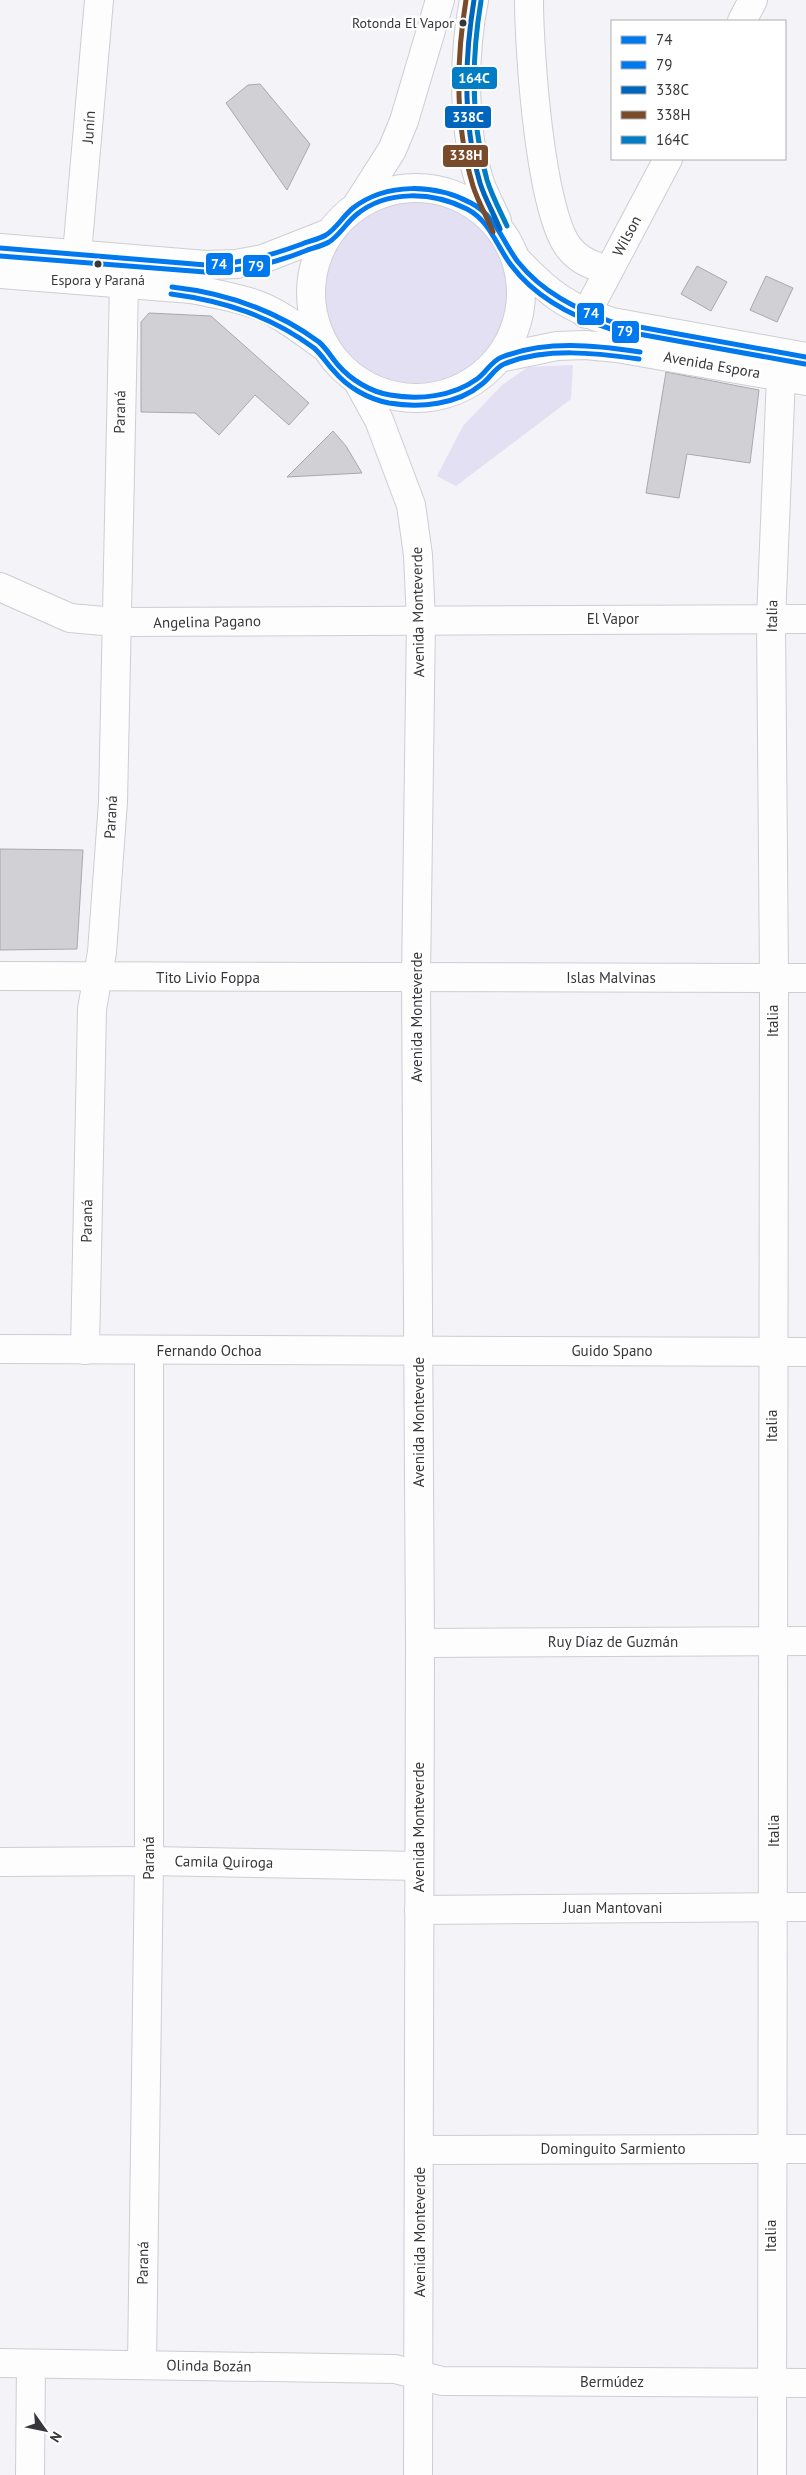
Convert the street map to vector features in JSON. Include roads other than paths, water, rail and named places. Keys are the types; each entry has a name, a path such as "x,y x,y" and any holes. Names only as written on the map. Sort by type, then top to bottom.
{"street":[{"name":"Junín","path":"77,254 99,0"},
{"path":"440,0 404,121 392,150 357,205 329,233 316,260 310,290 313,320 325,347 339,366 358,382 386,395 417,399 448,394 476,380 499,358 516,328 522,294 517,260 500,229 481,184 470,131 466,99 467,61 474,0"},
{"path":"529,0 538,127 556,225 569,248 582,260 609,270"},
{"path":"743,20 753,0"},
{"name":"Wilson","path":"586,314 667,160"},
{"path":"357,205 386,192 418,187 426,188 449,192 478,206 500,229"},
{"path":"0,248 206,265 236,264 263,259 329,233"},
{"name":"Avenida Espora","path":"517,260 558,299 586,314 612,322 806,357"},
{"path":"0,274 191,289 222,294 257,305 281,317 325,347"},
{"name":"Paraná","path":"85,1350 92,1009 102,952 113,802 115,622 124,283"},
{"name":"Avenida Espora","path":"499,358 557,346 585,345 617,348 794,379"},
{"name":"Italia","path":"772,2475 771,2148 774,1907 772,1352 774,978 771,619 794,379"},
{"name":"Avenida Monteverde","path":"358,382 379,420 411,506 418,555 421,620 416,978 420,1643 418,2475"},
{"name":"Angelina Pagano","path":"0,587 70,618 115,622 421,620"},
{"name":"El Vapor","path":"421,620 806,619"},
{"name":"Tito Livio Foppa","path":"0,976 416,978"},
{"name":"Islas Malvinas","path":"416,978 806,978"},
{"name":"Fernando Ochoa","path":"0,1349 149,1351 419,1350"},
{"name":"Guido Spano","path":"419,1350 806,1352"},
{"name":"Paraná","path":"142,2365 149,1861 149,1351"},
{"name":"Ruy Díaz de Guzmán","path":"420,1643 806,1641"},
{"name":"Camila Quiroga","path":"0,1862 149,1861 419,1866"},
{"name":"Juan Mantovani","path":"419,1910 806,1907"},
{"name":"Dominguito Sarmiento","path":"420,2150 806,2149"},
{"name":"Olinda Bozán","path":"0,2363 395,2369 418,2374"},
{"path":"30,2475 31,2364"},
{"name":"Bermúdez","path":"418,2374 442,2381 806,2383"}],"place":[{"name":"Rotonda El Vapor","path":"463,23"},
{"name":"Espora y Paraná","path":"98,264"}]}
